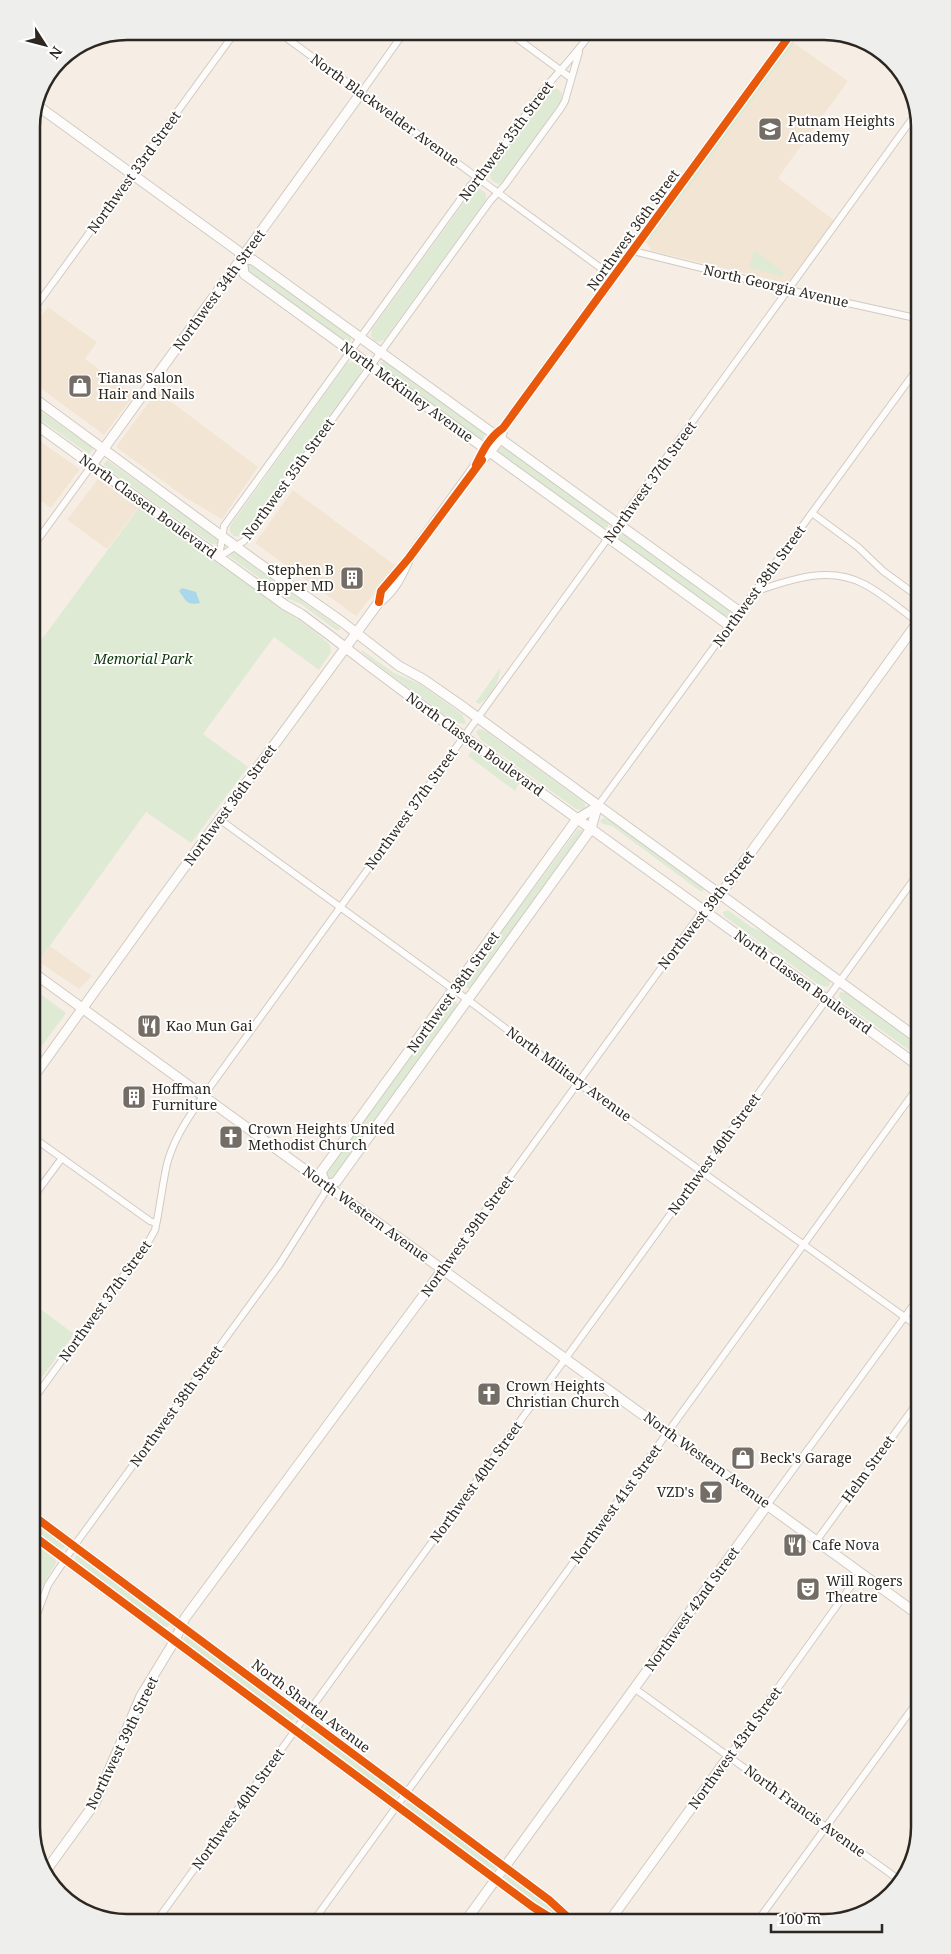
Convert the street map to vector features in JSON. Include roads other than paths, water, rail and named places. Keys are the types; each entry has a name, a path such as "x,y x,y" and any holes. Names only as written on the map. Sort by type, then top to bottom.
{"street":[{"name":"Northwest 33rd Street","path":"40,301 229,40"},
{"name":"North Blackwelder Avenue","path":"289,40 614,277"},
{"name":"Northwest 34th Street","path":"40,537 399,40"},
{"path":"519,40 571,78"},
{"name":"Northwest 35th Street","path":"219,558 224,526 470,186 487,170 545,88 586,40"},
{"name":"Northwest 36th Street","path":"782,46 785,40"},
{"name":"Northwest 36th Street","path":"40,1068 346,648 378,602 381,591 409,558 787,40"},
{"name":"Northwest 35th Street","path":"219,558 244,541 370,366 561,108 580,48"},
{"name":"North McKinley Avenue","path":"42,109 238,251 242,258 244,274 730,626"},
{"name":"Northwest 37th Street","path":"40,1391 150,1239 156,1223 167,1164 184,1124 203,1096 910,121"},
{"name":"North Georgia Avenue","path":"633,251 789,290 911,317"},
{"name":"North McKinley Avenue","path":"242,258 253,260 740,612"},
{"name":"Northwest 38th Street","path":"40,1606 48,1585 74,1546 279,1265 324,1194 326,1185 321,1172 577,819 597,806 911,377"},
{"name":"North Classen Boulevard","path":"40,403 399,666 423,679 452,699 476,719 911,1034"},
{"name":"North Classen Boulevard","path":"40,427 284,605 300,614 463,736 911,1060"},
{"path":"812,514 858,547 883,571 911,591"},
{"path":"753,592 798,578 822,574 844,577 863,583 911,616"},
{"name":"Northwest 39th Street","path":"50,1865 95,1804 141,1696 191,1610 443,1269 704,909 720,895 911,632"},
{"name":"Northwest 38th Street","path":"326,1185 336,1182 592,829 597,806"},
{"name":"North Military Avenue","path":"220,819 578,1082 911,1321"},
{"name":"Northwest 40th Street","path":"162,1914 911,883"},
{"name":"North Western Avenue","path":"40,979 911,1609"},
{"name":"Northwest 41st Street","path":"319,1914 911,1096"},
{"path":"40,1142 150,1221 156,1223"},
{"path":"40,1188 62,1158"},
{"name":"Northwest 42nd Street","path":"471,1914 911,1308"},
{"name":"Helm Street","path":"817,1540 911,1411"},
{"name":"North Shartel Avenue","path":"40,1521 505,1866 550,1900 565,1914"},
{"name":"North Shartel Avenue","path":"40,1541 544,1914"},
{"name":"Northwest 43rd Street","path":"615,1914 861,1572"},
{"name":"North Francis Avenue","path":"634,1688 895,1877"},
{"path":"763,1914 911,1710"}],"water":[{"path":"182,588 196,592 200,603 192,604 187,602 179,591"}],"place":[{"name":"Putnam Heights Academy","path":"770,129"},
{"name":"Tianas Salon Hair and Nails","path":"80,386"},
{"name":"Stephen B Hopper MD","path":"352,578"},
{"name":"Kao Mun Gai","path":"149,1026"},
{"name":"Hoffman Furniture","path":"134,1097"},
{"name":"Crown Heights United Methodist Church","path":"231,1137"},
{"name":"Crown Heights Christian Church","path":"489,1394"},
{"name":"Beck's Garage","path":"743,1458"},
{"name":"VZD's","path":"711,1492"},
{"name":"Cafe Nova","path":"795,1545"},
{"name":"Will Rogers Theatre","path":"808,1589"}],"park label":[{"name":"Memorial Park","path":"143,659"}]}
